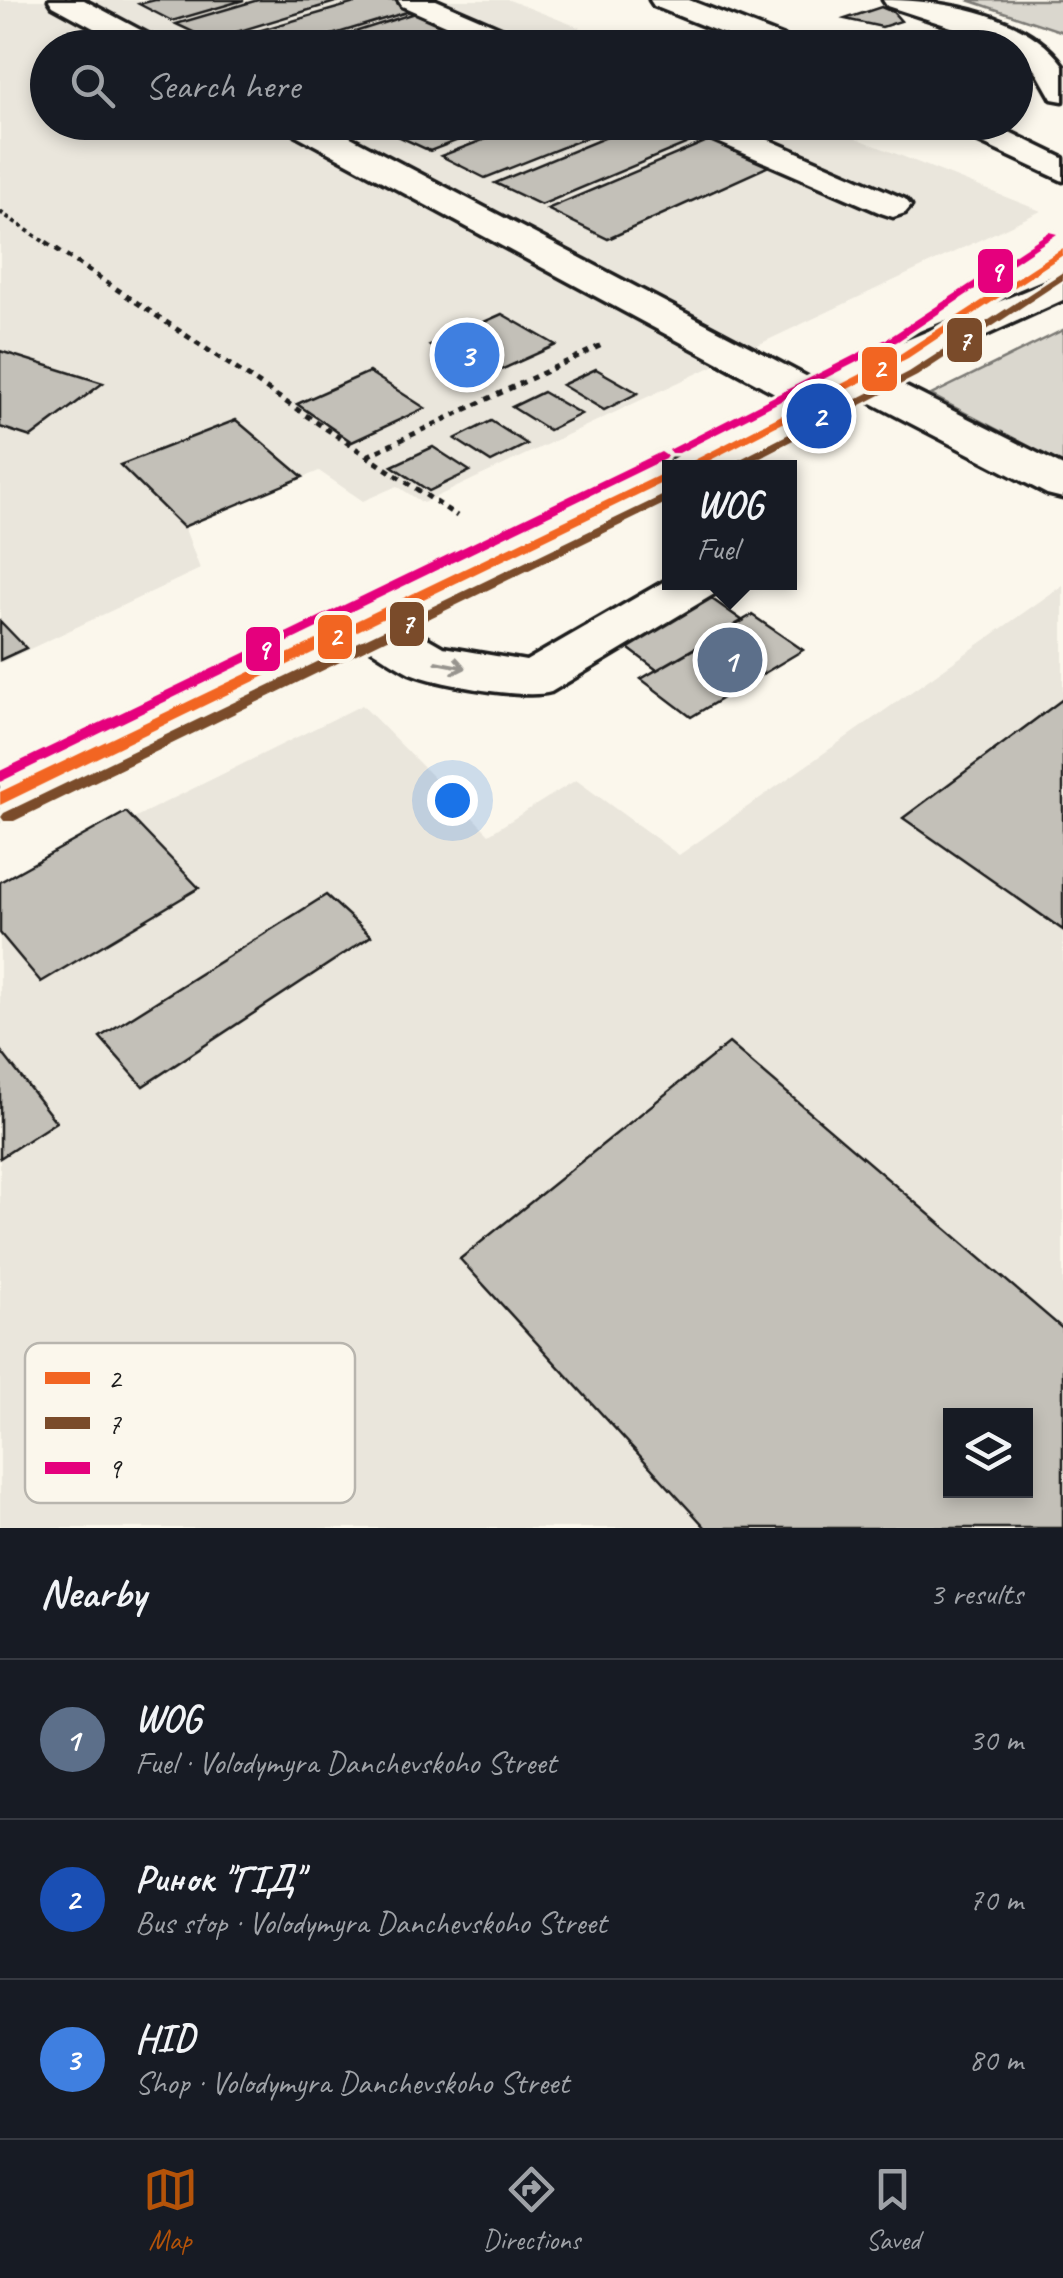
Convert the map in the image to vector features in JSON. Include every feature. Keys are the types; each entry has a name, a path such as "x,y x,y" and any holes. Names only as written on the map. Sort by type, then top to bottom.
{"street":[{"path":"63,0 119,30"},
{"path":"412,0 481,30"},
{"path":"664,0 741,30"},
{"path":"897,0 987,30"},
{"path":"1033,50 1063,92"},
{"path":"1033,127 1063,136"},
{"path":"330,140 817,400"},
{"path":"741,140 893,206"},
{"path":"999,140 1063,171"},
{"path":"904,356 1063,251"},
{"path":"712,460 904,356 1063,286"},
{"path":"859,380 1063,484"},
{"path":"0,798 662,478"},
{"path":"364,623 429,661 533,680 686,590"}],"path":[{"path":"0,212 462,520"},
{"path":"366,456 606,344"}],"shaded area":[{"path":"0,0 509,0 586,30 30,30 30,140 861,140 1041,211 423,503 397,486 363,501 319,471 184,526 200,569 0,663"},
{"path":"968,0 1063,0 1063,32"},
{"path":"1063,330 1063,464 931,395"},
{"path":"1063,585 1063,1528 0,1528 0,884 362,705 489,834 576,780 679,855"}],"building":[{"path":"155,0 244,0 172,21 139,4"},
{"path":"258,0 342,0 243,30 189,30 176,24"},
{"path":"365,0 401,0 420,8 348,30 261,30"},
{"path":"881,7 901,21 882,27 845,19"},
{"path":"424,10 463,26 451,30 361,30"},
{"path":"406,140 458,140 430,151"},
{"path":"483,140 581,140 485,178 441,156"},
{"path":"599,140 695,140 541,205 495,183"},
{"path":"710,140 729,140 780,161 608,239 547,209"},
{"path":"502,314 556,345 483,378 430,346"},
{"path":"0,351 103,383 31,437 0,427"},
{"path":"596,369 638,393 604,410 562,385"},
{"path":"369,372 425,408 352,442 297,404"},
{"path":"543,392 581,414 549,430 512,407"},
{"path":"236,420 303,477 183,527 120,465"},
{"path":"491,421 527,444 491,462 455,439"},
{"path":"433,447 470,471 429,491 392,466"},
{"path":"671,590 699,590 743,621 657,670 597,625"},
{"path":"752,615 803,650 691,717 641,679"},
{"path":"0,621 26,648 0,660"},
{"path":"1063,699 1063,930 903,818"},
{"path":"126,812 199,888 41,982 0,933 0,882"},
{"path":"326,895 371,936 143,1086 100,1037"},
{"path":"729,1043 1063,1329 1063,1528 706,1528 460,1259"},
{"path":"0,1050 56,1122 0,1158"}],"transit line":[{"name":"9","path":"675,450 894,339 1052,234"},
{"name":"2","path":"701,460 904,356 1063,251"},
{"name":"7","path":"745,460 913,374 1063,275"},
{"name":"9","path":"0,777 661,456"},
{"name":"2","path":"0,799 662,478"},
{"name":"7","path":"9,817 662,500"}],"place":[{"name":"HID","path":"467,355"},
{"name":"Ринок \"ГІД\"","path":"819,416"},
{"name":"WOG","path":"730,660"}]}
